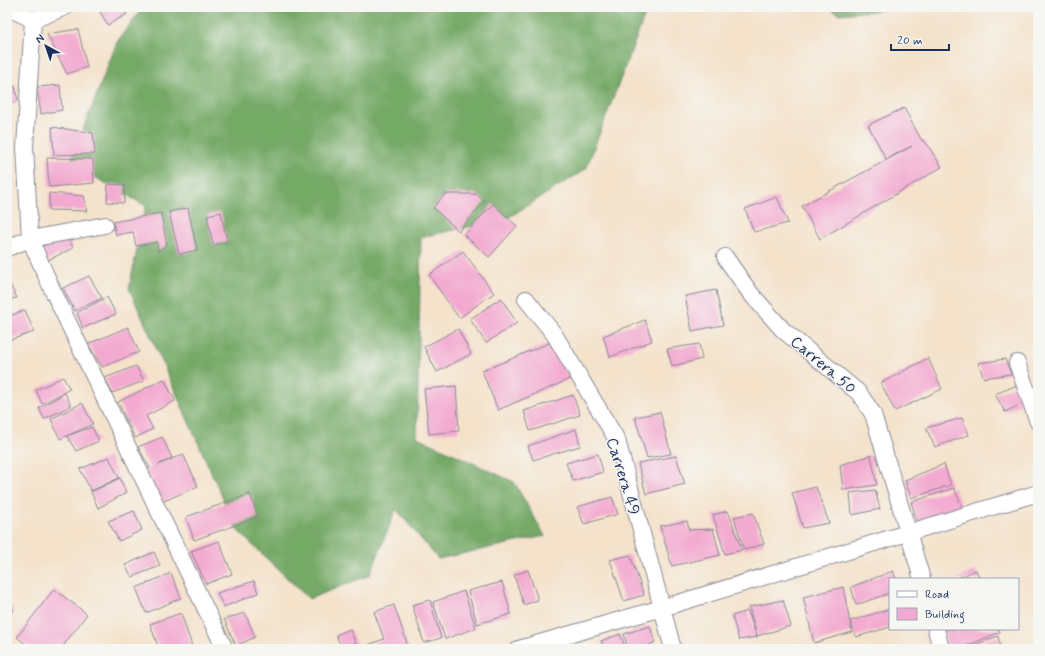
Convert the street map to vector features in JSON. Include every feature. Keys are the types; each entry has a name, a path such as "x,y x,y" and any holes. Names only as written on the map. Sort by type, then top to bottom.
{"street":[{"path":"7,7 33,20 65,7"},
{"path":"33,20 25,147 30,239 52,289 225,649"},
{"path":"7,248 30,239 105,225"},
{"name":"Carrera 50","path":"725,257 751,294 783,330 859,394 872,414 910,533 922,578"},
{"name":"Carrera 49","path":"526,299 554,334 617,440 673,649"},
{"path":"1017,363 1038,422"},
{"path":"519,649 662,608 1038,493"},
{"path":"936,630 941,649"}],"green space":[{"path":"143,7 648,7 586,169 506,219 421,237 417,437 514,482 545,536 438,559 396,509 370,575 309,599 237,530 129,288 146,206 70,163 117,42"},
{"path":"826,7 913,7 840,14"}],"building":[{"path":"97,7 123,7 127,14 108,25"},
{"path":"78,29 87,67 67,74 47,34"},
{"path":"60,85 62,110 41,114 37,87"},
{"path":"15,86 18,101 7,105 7,88"},
{"path":"904,108 922,141 924,140 942,167 820,239 802,206 912,146 886,159 868,125"},
{"path":"52,127 93,133 95,154 54,155"},
{"path":"47,158 93,159 94,183 49,187"},
{"path":"108,184 125,185 124,203 107,202"},
{"path":"49,193 84,196 87,211 49,210"},
{"path":"445,194 476,194 485,201 459,231 433,208"},
{"path":"777,197 788,223 754,232 745,209"},
{"path":"493,204 517,226 489,257 464,235"},
{"path":"188,208 197,250 179,254 169,212"},
{"path":"221,212 227,242 213,245 207,215"},
{"path":"161,213 167,245 158,251 157,242 136,246 133,232 116,235 113,222"},
{"path":"67,234 73,248 46,261 39,248"},
{"path":"463,251 494,293 459,318 429,275"},
{"path":"89,276 102,298 75,311 63,288"},
{"path":"7,279 17,298 7,300"},
{"path":"716,290 723,325 692,331 685,296"},
{"path":"107,297 116,314 83,328 77,313"},
{"path":"501,298 517,323 486,343 470,319"},
{"path":"25,310 34,332 7,341 7,317"},
{"path":"645,320 652,341 610,357 603,336"},
{"path":"128,327 139,352 102,367 88,344"},
{"path":"458,329 471,354 437,372 424,347"},
{"path":"554,341 570,379 498,410 482,371"},
{"path":"699,344 702,359 672,366 667,349"},
{"path":"928,358 942,389 895,411 881,383"},
{"path":"1005,359 1011,374 984,378 978,363"},
{"path":"136,366 144,381 112,393 105,378"},
{"path":"63,377 70,389 42,404 36,390"},
{"path":"164,379 175,401 146,416 153,429 135,438 118,402"},
{"path":"1020,384 1026,402 1005,412 995,394"},
{"path":"456,386 459,431 429,434 424,389"},
{"path":"65,393 71,406 44,419 39,408"},
{"path":"573,395 580,415 530,431 524,411"},
{"path":"82,403 93,424 60,439 51,419"},
{"path":"660,412 671,454 647,458 635,417"},
{"path":"962,418 969,435 935,447 926,428"},
{"path":"92,427 99,441 76,451 67,436"},
{"path":"576,429 580,446 533,460 528,446"},
{"path":"162,437 172,458 158,465 183,454 198,486 162,502 146,470 150,468 138,447"},
{"path":"598,454 603,472 573,481 566,463"},
{"path":"871,455 877,485 843,490 840,465"},
{"path":"676,456 685,484 646,494 638,463"},
{"path":"109,457 119,478 91,491 80,469"},
{"path":"944,464 951,485 911,498 905,480"},
{"path":"120,478 126,493 98,508 91,492"},
{"path":"816,487 829,523 803,528 792,493"},
{"path":"954,488 965,513 919,528 911,502"},
{"path":"875,490 880,509 852,515 850,493"},
{"path":"250,494 258,517 194,540 186,517"},
{"path":"612,497 618,514 584,524 577,507"},
{"path":"134,511 142,530 119,541 108,521"},
{"path":"728,511 742,550 725,554 713,515"},
{"path":"753,513 764,544 744,550 734,517"},
{"path":"687,521 689,530 713,529 720,555 672,566 660,526"},
{"path":"219,541 232,574 206,584 191,551"},
{"path":"154,552 160,566 132,577 125,565"},
{"path":"630,555 644,595 624,601 610,560"},
{"path":"528,570 538,600 524,605 514,575"},
{"path":"976,570 980,578 958,578"},
{"path":"893,571 896,578 889,578 889,593 856,605 851,587"},
{"path":"171,573 181,598 146,613 136,588"},
{"path":"254,581 258,593 224,607 217,593"},
{"path":"502,582 511,614 477,624 468,591"},
{"path":"843,587 852,632 814,643 803,597"},
{"path":"54,589 87,614 61,649 32,649 17,637"},
{"path":"464,591 476,628 445,639 433,602"},
{"path":"430,600 441,638 424,643 412,605"},
{"path":"783,600 791,626 757,636 749,607"},
{"path":"7,604 14,610 7,618"},
{"path":"394,605 409,649 366,649 365,646 384,639 374,612"},
{"path":"889,609 889,627 856,637 850,621"},
{"path":"748,611 757,637 739,640 732,616"},
{"path":"181,613 192,646 183,649 159,649 150,624"},
{"path":"245,613 255,637 236,646 224,619"},
{"path":"650,626 655,642 642,649 628,649 624,634"},
{"path":"350,629 358,649 342,649 336,635"},
{"path":"943,630 999,630 1000,632 959,649 948,649"},
{"path":"620,634 626,649 605,649 601,641"},
{"path":"998,636 1001,649 964,649"}]}
